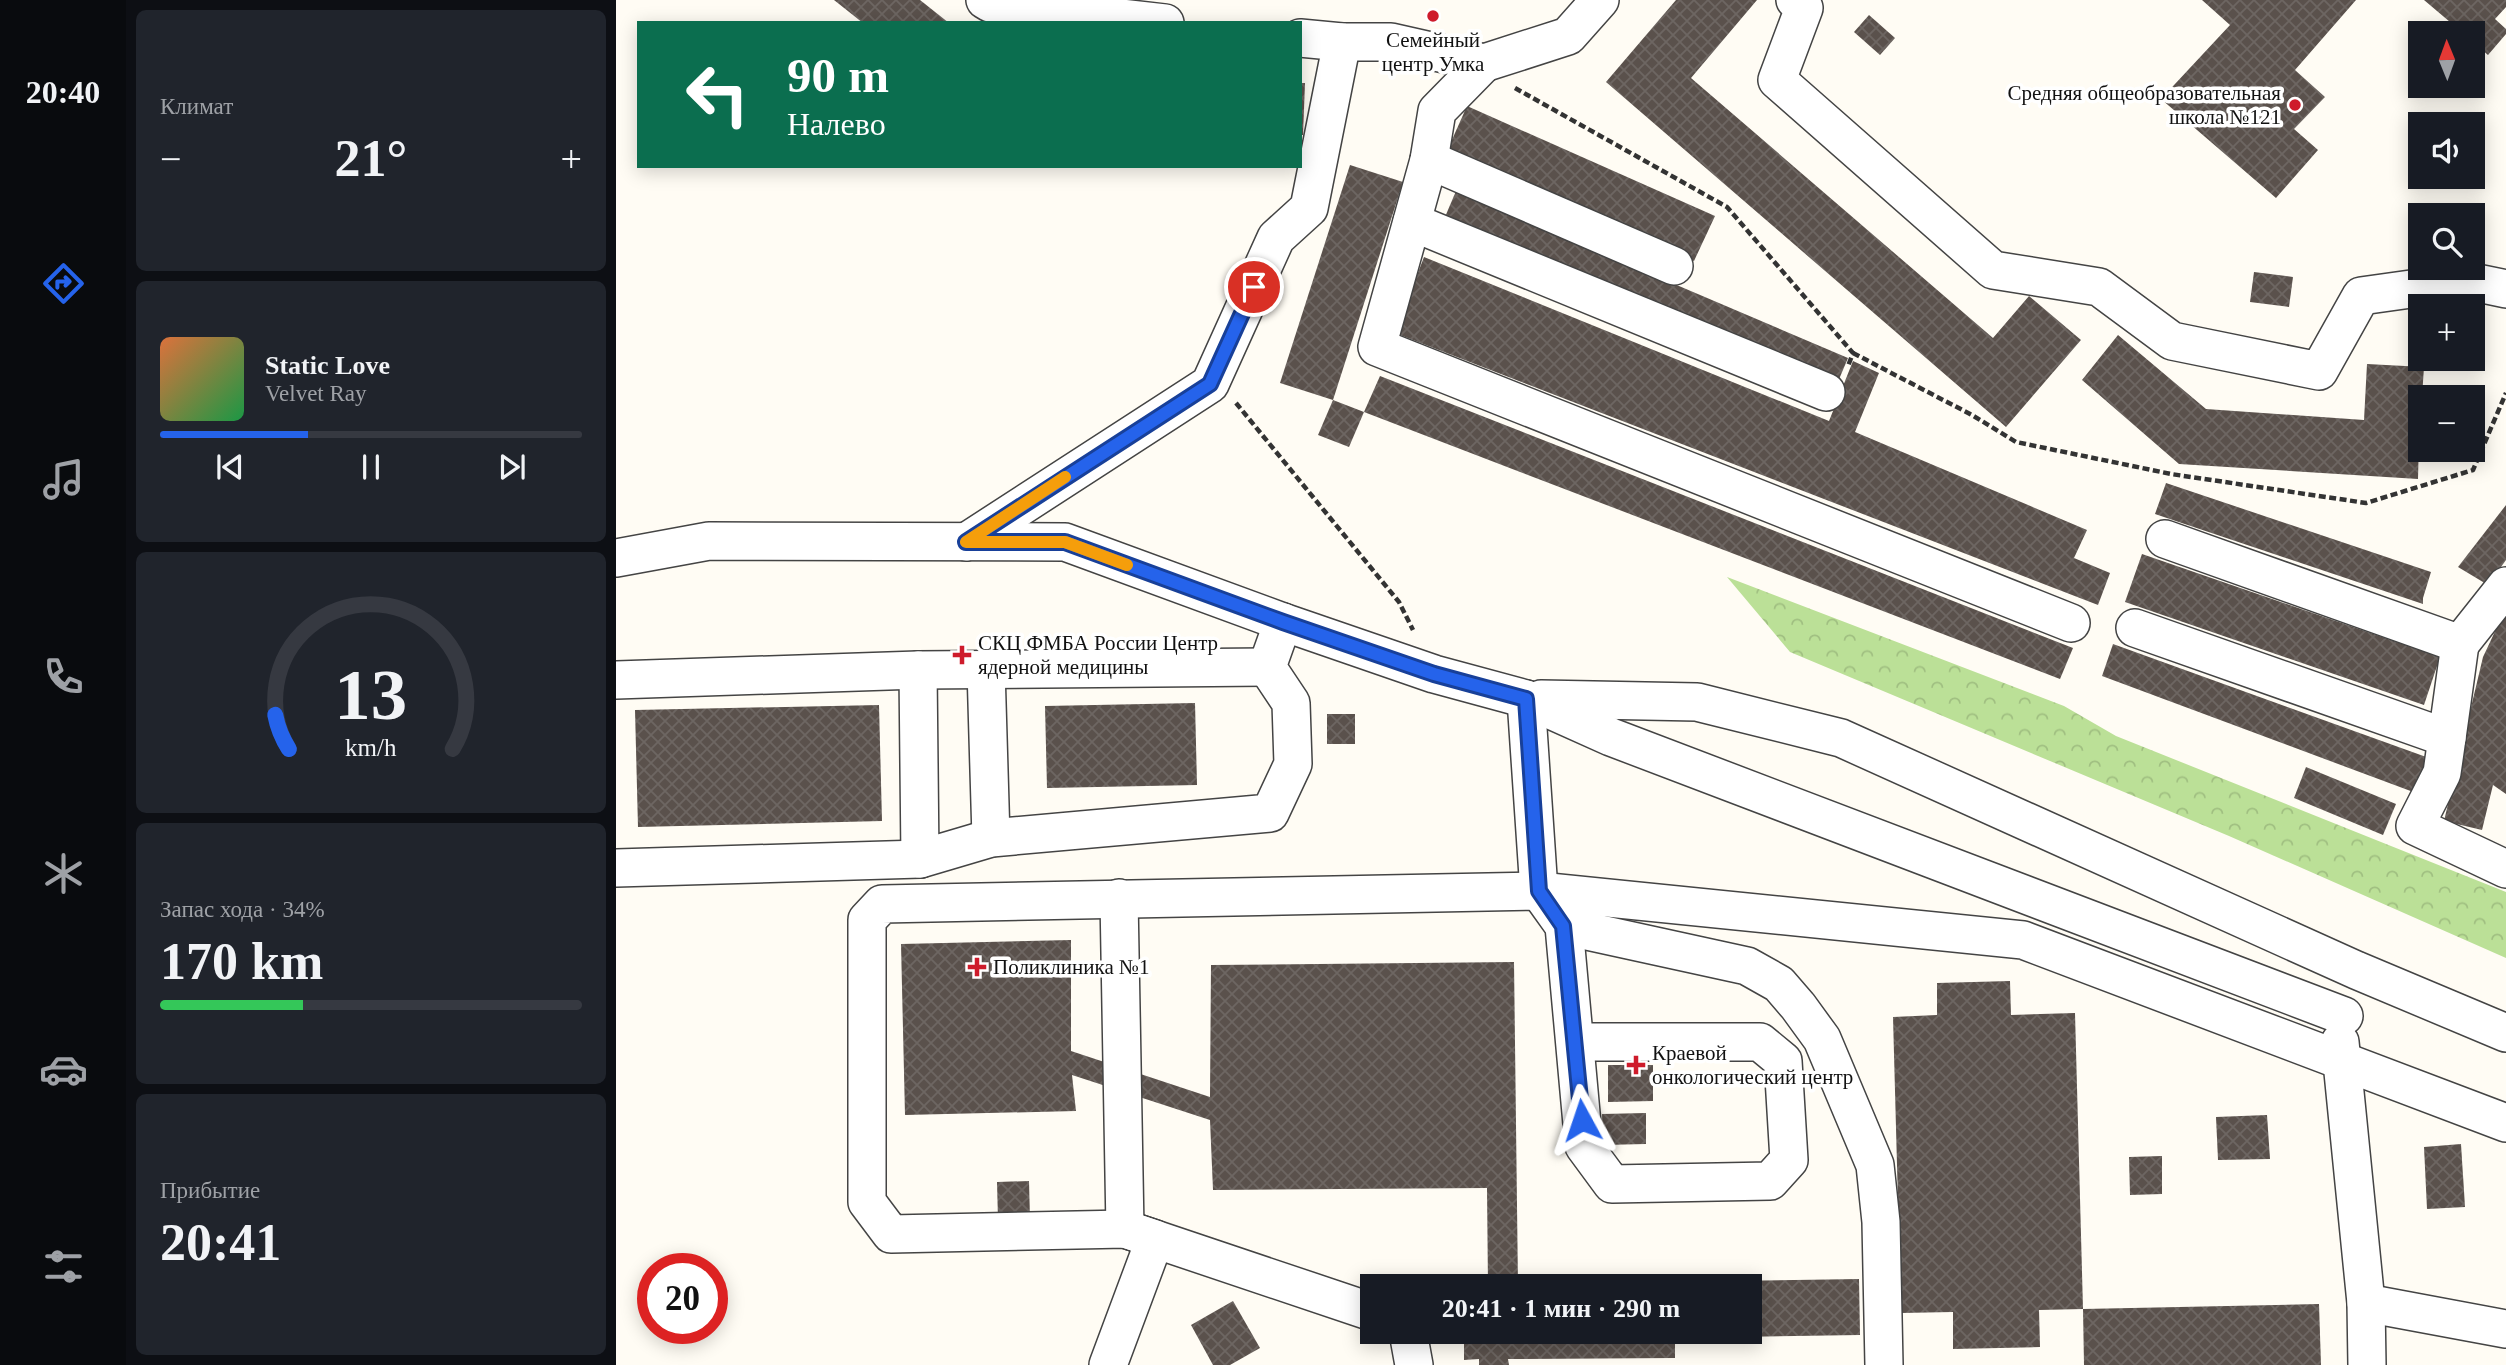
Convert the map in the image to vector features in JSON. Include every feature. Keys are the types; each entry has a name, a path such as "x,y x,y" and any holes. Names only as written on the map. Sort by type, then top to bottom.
{"lane":[{"path":"985,0 990,3 1148,21"},
{"path":"1600,0 1568,36 1496,73 1437,111 1429,160 1377,347 2071,623"},
{"path":"1795,0 1804,8 1777,80 1993,270 2099,287 2172,341 2319,371 2361,296 2468,281 2506,289"},
{"path":"1302,38 1391,42 1496,73"},
{"path":"966,542 1210,384 1276,238 1309,208 1342,42"},
{"path":"1429,160 1674,266"},
{"path":"1412,222 1826,392"},
{"path":"2165,539 2460,644"},
{"path":"616,558 709,541 1065,542 1434,674 1526,699 1611,737 2344,1016"},
{"path":"2506,586 2460,644 2442,773 2415,826 2506,869"},
{"path":"1266,667 1283,622"},
{"path":"2135,628 2447,738"},
{"path":"616,680 918,670 1266,667"},
{"path":"616,868 920,859 991,838 1270,813 1293,764 1291,703 1266,667"},
{"path":"986,669 991,838"},
{"path":"918,670 920,859"},
{"path":"1526,699 1539,891 1563,926 1584,1146 1612,1184 1770,1181 1788,1160 1783,1061 1760,1042 1575,1042"},
{"path":"1526,699 1697,702 1841,738 2356,970 2506,1033"},
{"path":"1360,1308 1140,1234 891,1234 867,1202 867,920 882,904 1539,891 2023,940 2506,1123"},
{"path":"1108,1365 1140,1234 1119,898"},
{"path":"1563,926 1746,966 1779,984 1798,1006 1822,1039 1875,1165 1881,1222 1884,1365"},
{"path":"2356,970 2339,1033 2366,1303 2367,1365"},
{"path":"2366,1303 2506,1329"},
{"path":"1410,1344 1413,1365"}],"path":[{"path":"1496,73 1727,207 1853,353 1972,415 2016,442 2171,474 2366,503 2473,470 2506,393"},
{"path":"1826,392 1840,384 1853,353"},
{"path":"1210,384 1238,404 1399,602 1434,674"}],"green space":[{"path":"1727,577 2064,706 2116,736 2506,892 2506,958 2229,836 1790,652"}],"building":[{"path":"834,0 920,0 946,21 860,21"},
{"path":"1676,0 1757,0 1691,78 1993,338 2029,296 2081,340 2006,427 1606,82"},
{"path":"2202,0 2356,0 2295,70 2325,97 2294,129 2318,150 2276,198 2161,99 2230,25"},
{"path":"2424,0 2506,0 2506,7 2495,19 2506,29 2506,34 2488,55 2485,52 2485,21 2449,21"},
{"path":"1869,15 1895,38 1880,55 1854,32"},
{"path":"1302,83 1305,83 1303,135"},
{"path":"1467,106 1715,216 1694,261 1447,151"},
{"path":"1350,165 1403,182 1333,400 1280,383"},
{"path":"1456,191 1848,358 1837,384 1445,217"},
{"path":"1424,257 1829,421 1853,361 1879,373 1855,432 2087,530 2074,558 2110,573 2098,605 1395,333"},
{"path":"2254,272 2293,277 2289,307 2250,302"},
{"path":"2118,335 2206,409 2364,420 2367,364 2408,366 2408,371 2424,371 2423,385 2408,385 2408,462 2418,462 2418,479 2179,464 2082,380"},
{"path":"1380,376 2073,648 2060,679 1364,412"},
{"path":"1333,400 1364,412 1349,447 1318,435"},
{"path":"2166,483 2431,572 2423,604 2155,514"},
{"path":"2506,505 2506,560 2488,585 2458,567"},
{"path":"2142,554 2440,657 2424,705 2125,602"},
{"path":"2506,608 2506,794 2493,785 2482,830 2444,821 2483,657"},
{"path":"2113,644 2429,758 2416,793 2102,676"},
{"path":"1195,703 1197,785 1047,788 1045,706"},
{"path":"879,705 882,821 638,827 635,710"},
{"path":"1327,714 1355,714 1355,744 1327,744"},
{"path":"2306,767 2396,804 2383,835 2294,798"},
{"path":"1071,940 1071,1051 1210,1097 1211,965 1514,962 1518,1274 1488,1274 1487,1188 1213,1190 1210,1120 1072,1075 1076,1111 905,1115 901,944"},
{"path":"2010,981 2011,1015 2075,1013 2083,1309 2039,1310 2040,1347 1953,1349 1953,1312 1901,1313 1893,1017 1937,1015 1937,983"},
{"path":"1608,1065 1653,1065 1653,1101 1608,1102"},
{"path":"1646,1113 1646,1144 1603,1145 1602,1114"},
{"path":"2267,1115 2270,1159 2218,1160 2216,1117"},
{"path":"2461,1144 2465,1207 2427,1209 2424,1147"},
{"path":"2162,1156 2162,1194 2130,1195 2129,1157"},
{"path":"1029,1181 1030,1219 998,1220 997,1182"},
{"path":"1859,1279 1860,1335 1762,1337 1762,1280"},
{"path":"1233,1301 1260,1348 1230,1365 1213,1365 1191,1325"},
{"path":"2319,1304 2321,1365 2084,1365 2083,1309"},
{"path":"1464,1344 1675,1344 1675,1358 1508,1359 1509,1365 1479,1365 1479,1359 1464,1360"}],"slow traffic":[{"path":"1065,477 966,542 1065,542 1127,565"}],"place":[{"name":"Семейный центр Умка","path":"1433,16"},
{"name":"Средняя общеобразовательная школа №121","path":"2295,105"},
{"name":"СКЦ ФМБА России Центр ядерной медицины","path":"962,655"},
{"name":"Поликлиника №1","path":"977,967"},
{"name":"Краевой онкологический центр","path":"1636,1065"}],"route":[{"path":"1254,287 1210,384 966,542 1065,542 1434,674 1526,699 1539,891 1563,926 1582,1120"}]}
